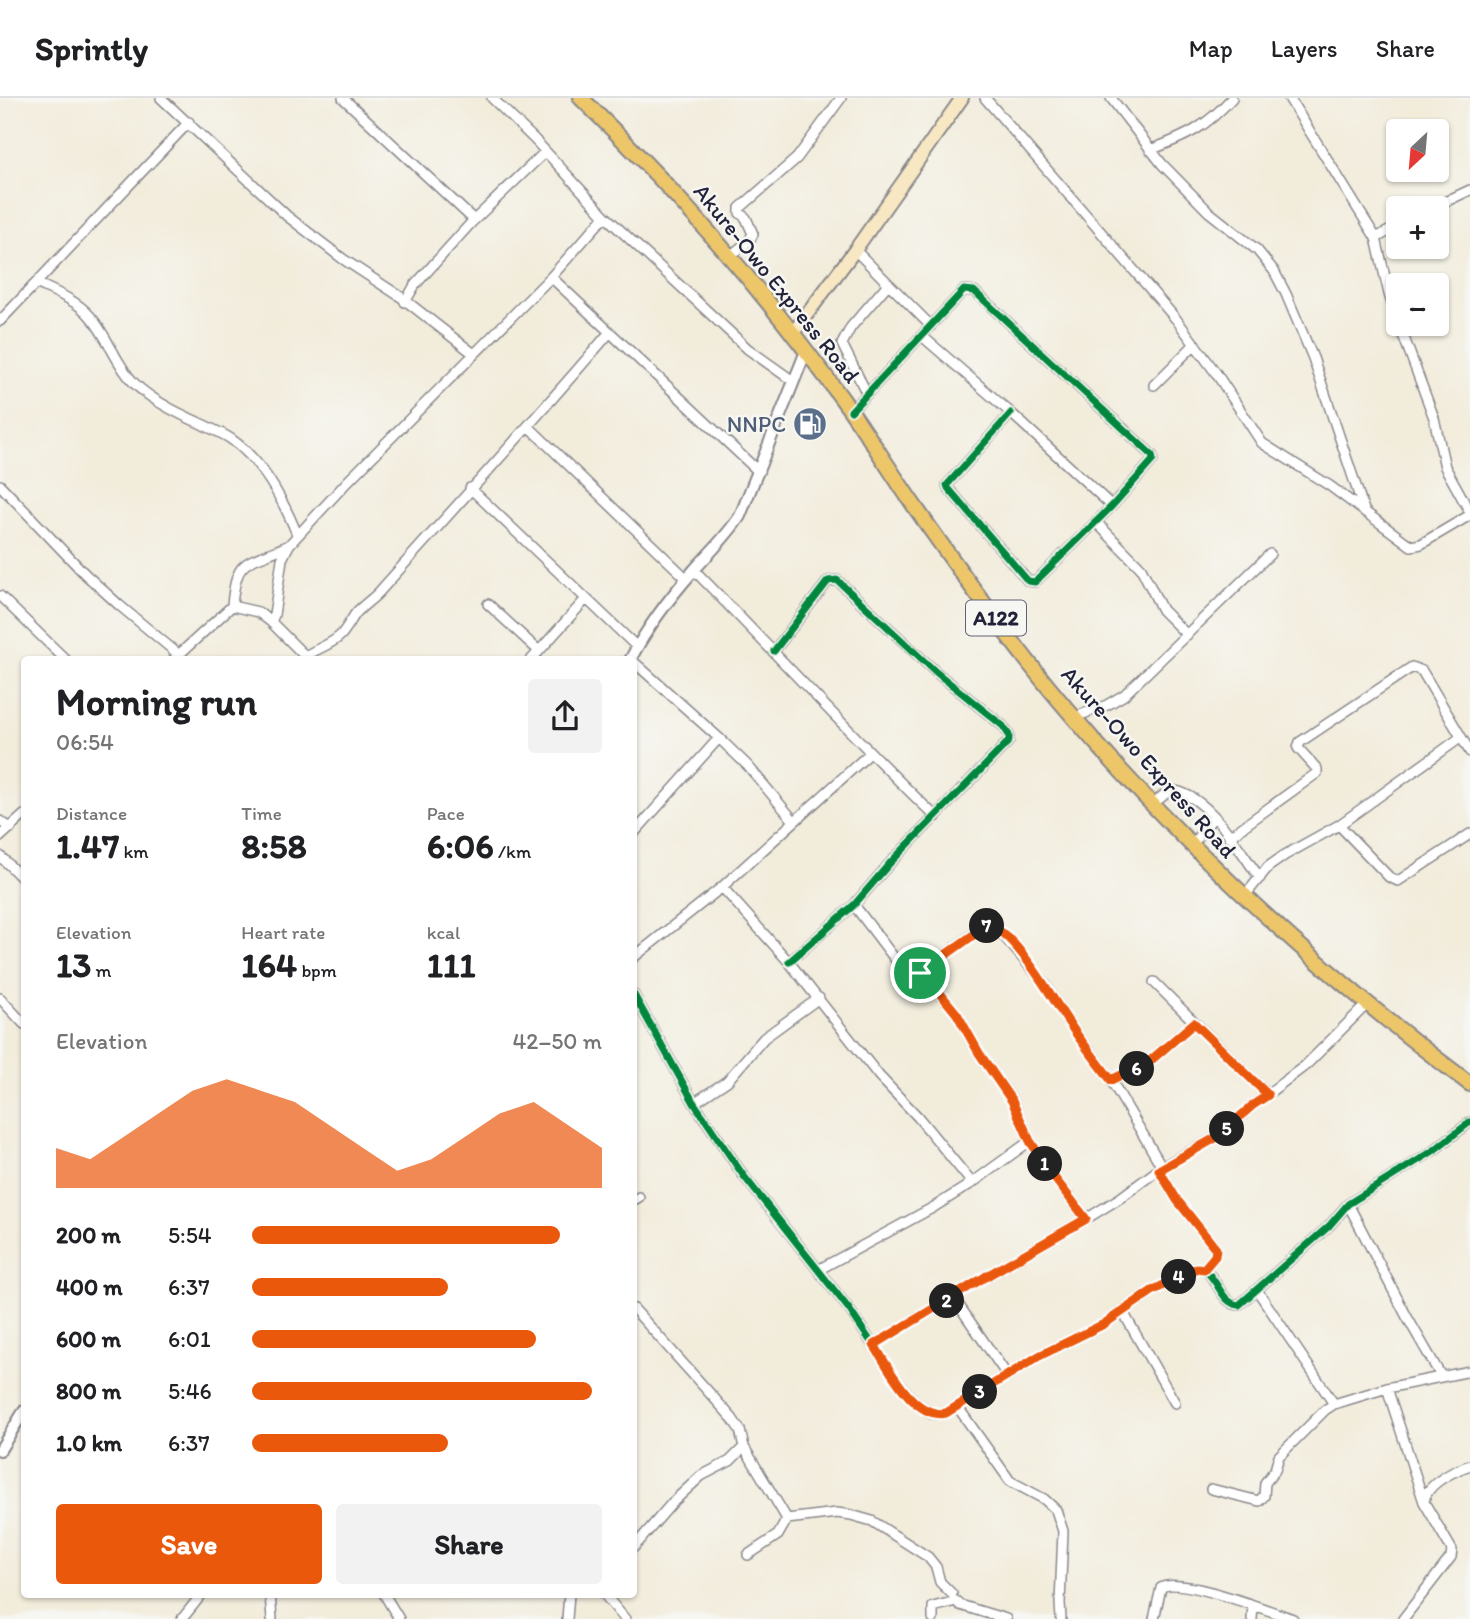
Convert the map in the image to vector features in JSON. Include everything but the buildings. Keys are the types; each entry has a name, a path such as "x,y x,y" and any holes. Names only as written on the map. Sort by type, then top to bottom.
{"highway":[{"name":"Akure-Owo Express Road","path":"581,98 630,146 730,256 793,333 851,411 960,570 1024,655 1107,756 1244,897 1367,1004 1470,1084"}],"main road":[{"path":"793,333 962,98"}],"street":[{"path":"161,98 287,216 474,354"},
{"path":"344,98 474,220"},
{"path":"492,98 605,216 748,349 793,381"},
{"path":"730,256 749,242 753,234 746,218 740,213 740,208 797,158 841,98"},
{"path":"985,98 1120,252 1195,344 1262,443 1330,486 1411,546 1421,544 1470,514 1445,467 1434,418 1404,336"},
{"path":"1111,98 1150,150 1192,196 1257,250 1274,271 1313,358 1364,512"},
{"path":"1150,150 1198,130 1232,98"},
{"path":"1289,98 1376,238 1386,281"},
{"path":"0,321 189,122"},
{"path":"405,302 415,285 474,220 545,152"},
{"path":"1449,200 1470,190"},
{"path":"271,622 282,559 297,534 551,277 605,216"},
{"path":"1376,238 1386,233"},
{"path":"855,250 931,326"},
{"path":"551,277 759,472"},
{"path":"36,283 70,299 92,317 121,368 136,385 185,416 229,438 243,449 289,513 297,534"},
{"path":"867,394 842,344 851,327 888,284"},
{"path":"851,411 964,290 974,291 1152,455 1153,460 1112,506 1035,582 1028,581 948,488 949,481 1011,413"},
{"path":"309,656 341,634 357,612 377,594 470,488 529,427 610,332"},
{"path":"922,336 1112,506"},
{"path":"1154,385 1195,344"},
{"path":"633,656 690,574 740,516 806,351"},
{"path":"529,427 774,651 869,754 936,817"},
{"path":"0,485 85,574 174,656"},
{"path":"470,488 637,647"},
{"path":"1096,522 1141,568 1162,610 1187,635"},
{"path":"176,656 232,606 233,583 239,569 254,559 289,545"},
{"path":"1074,717 1117,699 1270,554"},
{"path":"774,651 828,581 836,580 937,673 1003,726 1009,735 1006,747 890,863 854,905 789,962"},
{"path":"0,596 62,656"},
{"path":"535,656 585,600"},
{"path":"488,604 539,651"},
{"path":"232,606 258,612 303,656"},
{"path":"637,665 748,766 794,821"},
{"path":"1229,837 1317,773 1317,769 1298,748 1300,742 1412,667 1422,671 1470,752"},
{"path":"637,830 719,738"},
{"path":"1244,897 1268,867 1339,825 1460,738"},
{"path":"637,955 722,887 869,754"},
{"path":"1153,804 1165,792 1175,790 1203,804 1260,877"},
{"path":"1192,845 1214,816"},
{"path":"0,837 21,818"},
{"path":"0,821 11,828"},
{"path":"1339,825 1389,877 1398,881 1470,834"},
{"path":"0,856 21,877"},
{"path":"722,887 789,962 879,1076 918,1117 972,1183"},
{"path":"854,905 895,959 906,968 920,973 941,993 1012,1101 1030,1141 1086,1219"},
{"path":"920,973 980,929 986,926 997,928 1045,984 1068,1022 1111,1080 1177,1200 1216,1249 1215,1256 1204,1269"},
{"path":"1154,982 1268,1095"},
{"path":"694,1103 727,1081 764,1038 819,998"},
{"path":"0,999 21,1021"},
{"path":"637,1000 694,1103 743,1175 818,1270 895,1378 922,1409 939,1414 1124,1312 1161,1286 1197,1268 1204,1269 1228,1301 1239,1305 1329,1226 1348,1204 1441,1145 1470,1122"},
{"path":"874,1345 1086,1219 1161,1169 1217,1137 1253,1105 1306,1065 1367,1004"},
{"path":"1111,1080 1150,1061 1194,1023"},
{"path":"818,1270 934,1207 1030,1141"},
{"path":"1348,1204 1441,1376"},
{"path":"1257,1290 1334,1404"},
{"path":"953,1297 1007,1375"},
{"path":"637,1312 732,1418 740,1430 744,1447 787,1519"},
{"path":"1124,1312 1175,1403"},
{"path":"1210,1489 1259,1501 1279,1456 1334,1404 1387,1388 1470,1371"},
{"path":"1387,1388 1424,1502 1450,1543 1451,1557 1403,1619"},
{"path":"957,1406 1010,1481 1044,1499 1056,1510 1063,1531 1061,1619"},
{"path":"0,1450 21,1416"},
{"path":"637,1544 673,1502 701,1476 730,1461 744,1447"},
{"path":"1424,1502 1427,1492 1444,1478 1470,1465"},
{"path":"787,1519 837,1513 872,1521 929,1559 936,1567 940,1582 952,1594"},
{"path":"748,1555 778,1535 787,1519"},
{"path":"1154,1619 1161,1588 1170,1583 1253,1605 1293,1619"},
{"path":"182,1619 199,1598"},
{"path":"270,1598 271,1619"},
{"path":"386,1598 399,1619"},
{"path":"567,1619 569,1598"},
{"path":"607,1598 625,1619"},
{"path":"933,1619 933,1607 956,1601 960,1605 1006,1619"},
{"path":"1252,1619 1253,1605"}],"cycle path":[{"path":"851,411 964,290 974,291 1152,455 1153,460 1112,506 1035,582 1028,581 947,485 1011,413"},
{"path":"774,651 828,581 837,580 937,673 1003,726 1009,735 1009,741 890,863 854,905 789,962"},
{"path":"637,1000 694,1103 743,1175 849,1309 895,1378 915,1402 932,1414 946,1413 1039,1356 1104,1324 1152,1291 1197,1268 1209,1275 1227,1299 1239,1305 1329,1226 1348,1204 1433,1151 1470,1122"}],"place":[{"name":"NNPC","path":"810,424"}],"route":[{"path":"992,926 1002,932 1032,966 1068,1022 1111,1080 1150,1061 1194,1023 1268,1095 1241,1115 1222,1134 1159,1170 1177,1200 1216,1249 1215,1256 1204,1269 1197,1268 1152,1291 1104,1324 1039,1356 946,1413 939,1414 922,1409 915,1402 895,1378 874,1345 1086,1219 1030,1141 1012,1101 990,1071 957,1014 941,993 920,973 980,929 992,926"}]}
